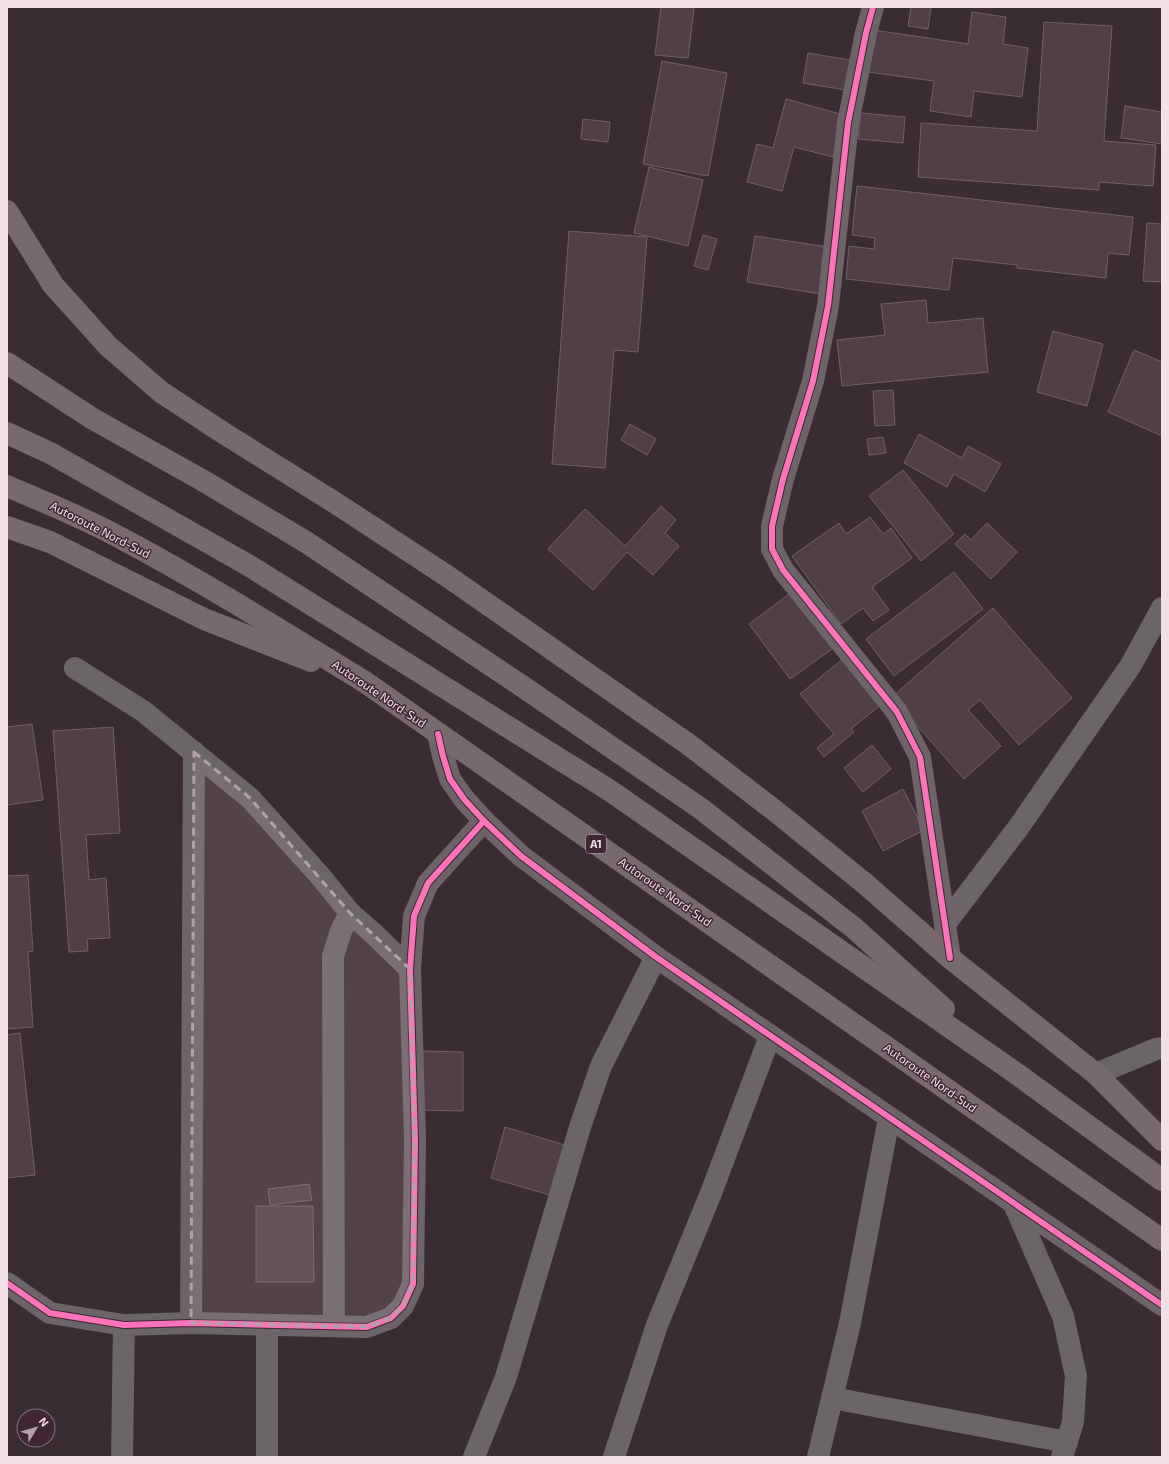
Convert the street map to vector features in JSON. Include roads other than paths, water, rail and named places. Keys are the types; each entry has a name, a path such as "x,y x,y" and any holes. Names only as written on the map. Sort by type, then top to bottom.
{"highway":[{"path":"7,211 53,285 108,346 161,392 447,576 688,744 774,810 857,878 950,958 1096,1074 1162,1140"},
{"path":"7,363 93,419 202,480 306,542 519,684 700,808 854,928 1017,1074"},
{"path":"7,433 52,454 248,565 609,790 1017,1074 1162,1180"},
{"name":"Autoroute Nord-Sud","path":"7,486 54,506 117,536 236,603 365,682 1162,1240"},
{"path":"7,527 50,542 204,619 365,682"}],"street":[{"path":"873,7 866,32 848,123 828,306 813,381 783,479 772,526 772,548 784,570 897,712 920,757 950,958"},
{"path":"945,924 1018,828 1131,665 1162,608"},
{"path":"75,668 143,711 250,798 322,878 350,913 410,969"},
{"path":"438,734 450,779 464,799 484,821 521,856 656,957 1162,1305"},
{"path":"191,1323 194,752"},
{"path":"7,1283 50,1313 124,1325 191,1323 367,1327 390,1318 403,1306 413,1284 415,1140 410,969 414,916 428,883 484,821"},
{"path":"334,1326 333,956 341,932 350,913"},
{"path":"474,1457 506,1377 580,1127 601,1066 656,957"},
{"path":"614,1457 657,1326 711,1193 770,1036"},
{"path":"1096,1074 1156,1049 1162,1048"},
{"path":"818,1457 850,1323 888,1118"},
{"path":"832,1398 1065,1449 1073,1422 1076,1376 1064,1316 1014,1204"},
{"path":"122,1457 124,1325"},
{"path":"267,1325 267,1457"}]}
